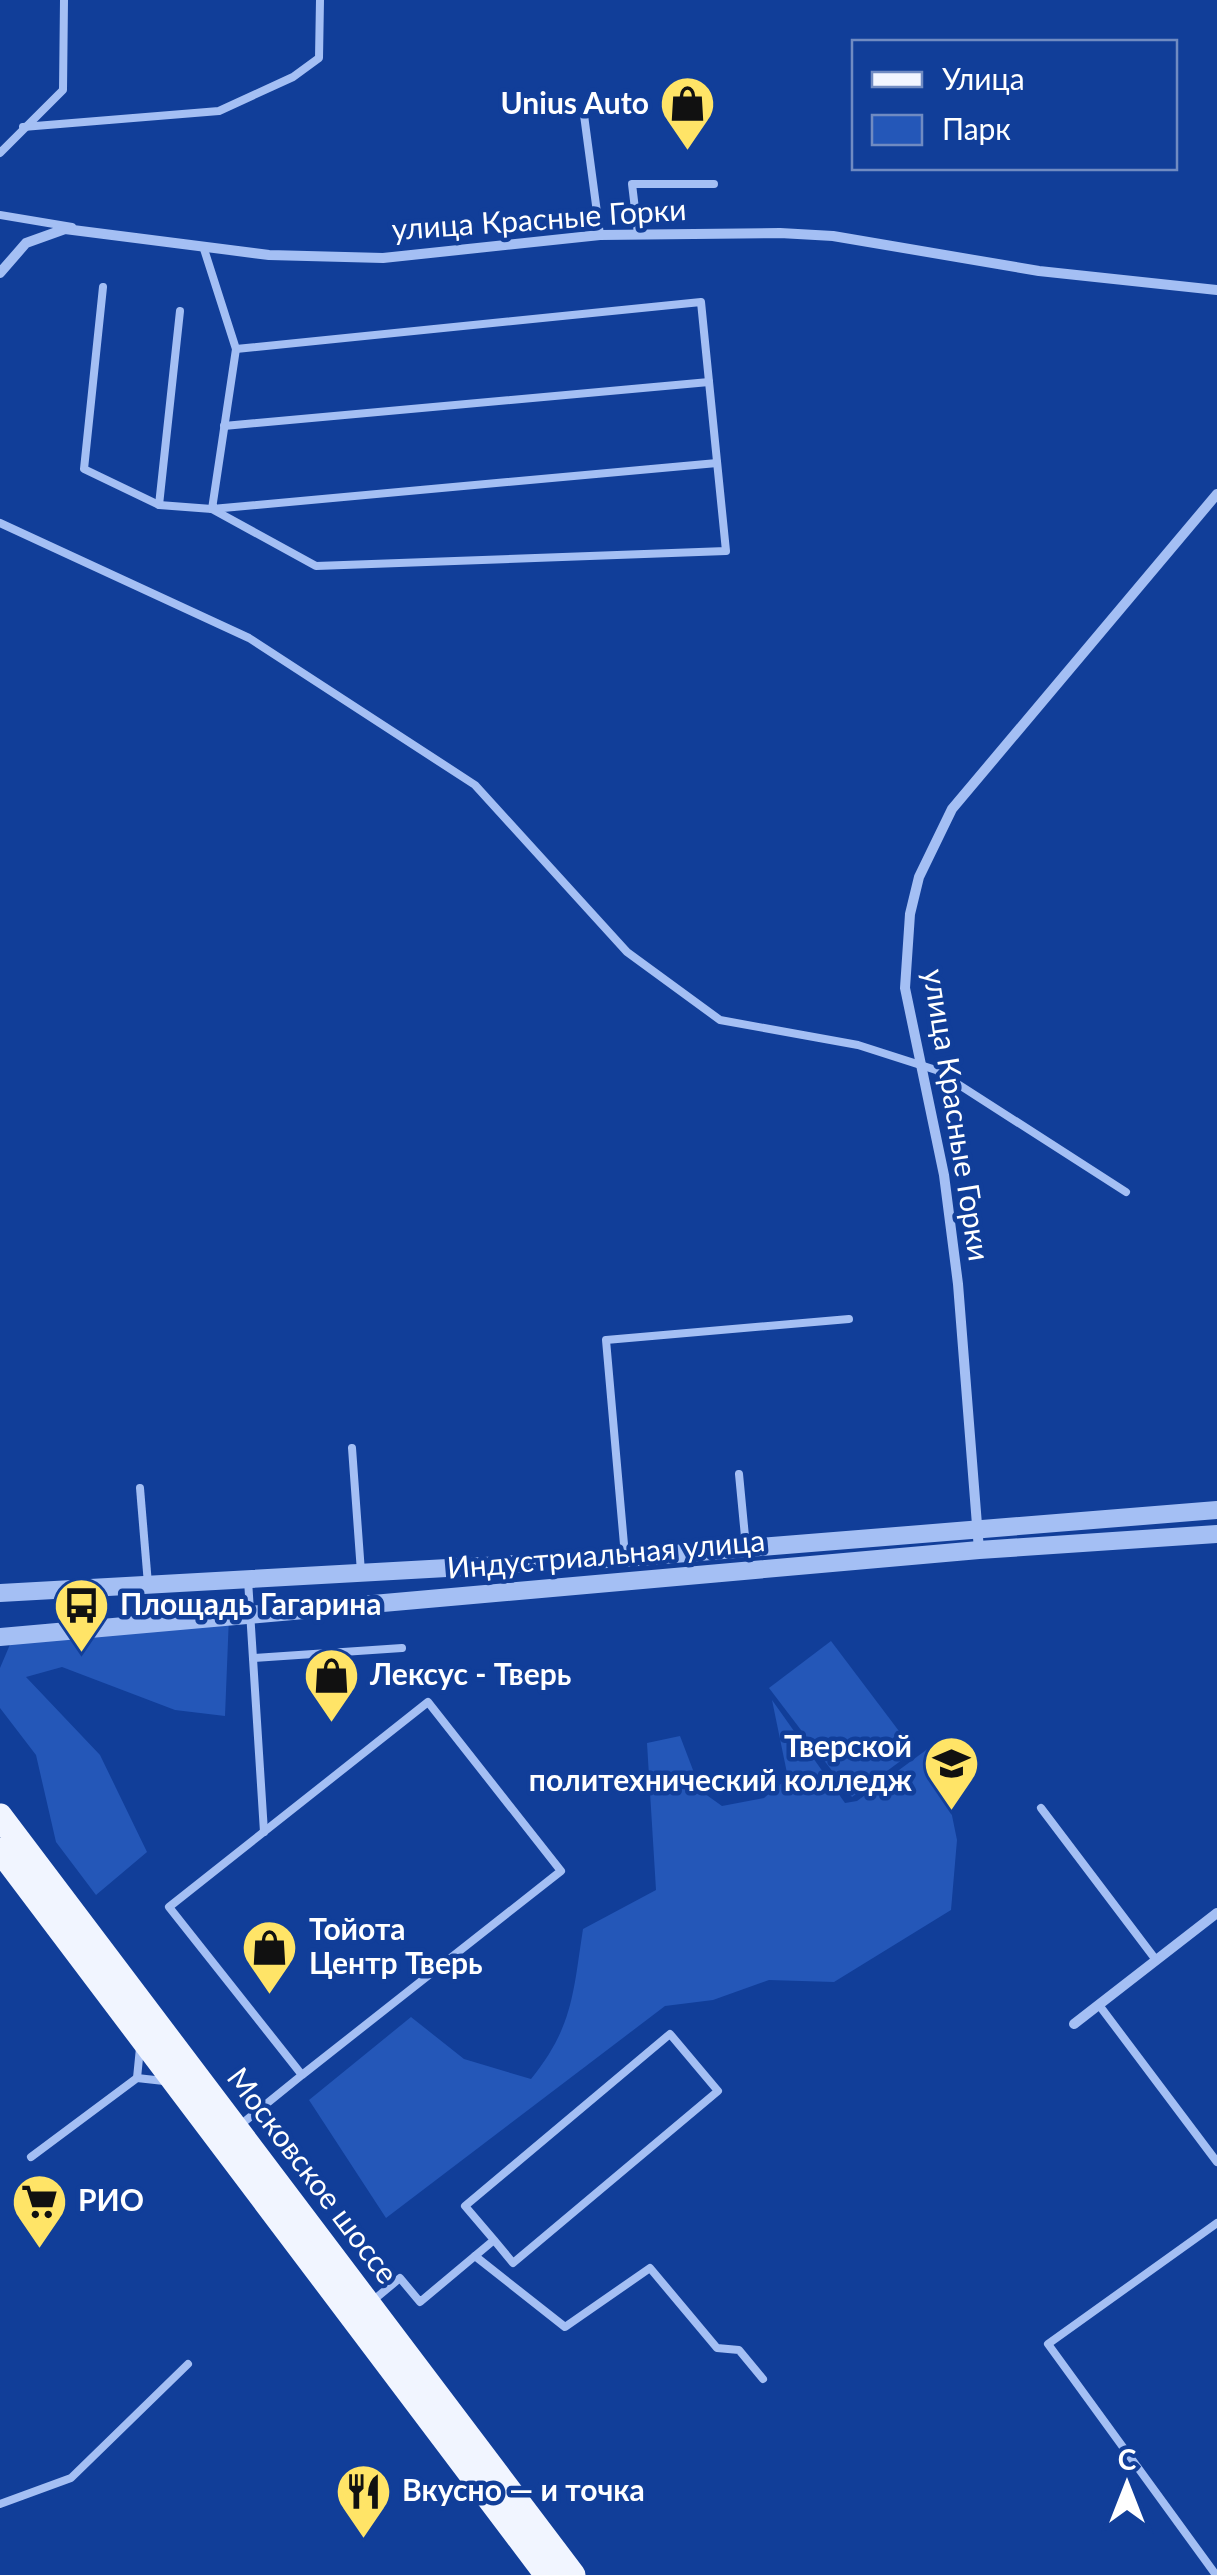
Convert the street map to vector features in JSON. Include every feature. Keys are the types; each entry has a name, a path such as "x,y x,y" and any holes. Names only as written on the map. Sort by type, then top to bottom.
{"main road":[{"name":"Московское шоссе","path":"0,1816 236,2128 547,2575"},
{"name":"Московское шоссе","path":"0,1850 176,2084 573,2575"}],"street":[{"name":"улица Красные Горки","path":"0,273 26,244 44,234 86,229 268,255 383,258 600,235 834,236 1039,271 1217,290"},
{"name":"улица Красные Горки","path":"979,1550 949,1211 905,988 905,951 919,877 952,810 1217,494"},
{"name":"Индустриальная улица","path":"0,1593 625,1558 1217,1510"},
{"name":"Индустриальная улица","path":"0,1637 979,1550 1217,1534"},
{"path":"1074,2024 1217,1914"}],"lane":[{"path":"0,153 63,90 64,0"},
{"path":"23,128 219,111 263,92 319,58 320,0"},
{"path":"584,115 600,235"},
{"path":"638,234 632,184 714,184"},
{"path":"0,215 86,229"},
{"path":"203,246 236,349 212,508"},
{"path":"102,287 84,470 159,504 212,508 717,463"},
{"path":"212,508 316,566 726,551 701,302 236,349"},
{"path":"159,504 180,311"},
{"path":"224,426 709,382"},
{"path":"0,523 249,638 475,785 627,952 720,1020 858,1045 918,1062 1126,1192"},
{"path":"625,1558 606,1340 849,1319"},
{"path":"352,1448 362,1572"},
{"path":"739,1474 746,1547"},
{"path":"140,1488 148,1586"},
{"path":"248,1580 264,1832"},
{"path":"253,1658 402,1648"},
{"path":"236,2128 561,1870 428,1702 169,1907 302,2075"},
{"path":"1041,1808 1156,1960"},
{"path":"1099,2005 1217,2162"},
{"path":"137,2078 138,2032"},
{"path":"670,2034 718,2092 513,2263 494,2240 465,2206 670,2034"},
{"path":"31,2158 137,2078 176,2084"},
{"path":"1216,2575 1048,2344 1217,2223"},
{"path":"360,2311 400,2278 420,2302 494,2240"},
{"path":"475,2256 565,2327 650,2268 717,2348 739,2350 763,2380"},
{"path":"0,2504 24,2499 71,2478 188,2364"}],"green space":[{"path":"229,1616 225,1716 175,1710 62,1667 26,1677 100,1755 147,1852 96,1895 56,1842 36,1755 0,1708 0,1668 17,1628"},
{"path":"831,1641 914,1751 852,1797 769,1688"},
{"path":"772,1700 845,1803 857,1801 937,1742 957,1840 951,1910 834,1982 769,1980 713,2000 665,2006 386,2218 309,2100 411,2017 464,2059 531,2079 555,2043 569,2009 583,1929 656,1890 647,1743 680,1736 701,1791 722,1806 764,1798 788,1778"}],"place":[{"name":"Unius Auto","path":"688,153"},
{"name":"Площадь Гагарина","path":"81,1654"},
{"name":"Лексус - Тверь","path":"331,1724"},
{"name":"Тверской политехнический колледж","path":"951,1813"},
{"name":"Тойота Центр Тверь","path":"270,1996"},
{"name":"РИО","path":"39,2250"},
{"name":"Вкусно — и точка","path":"363,2540"}]}
